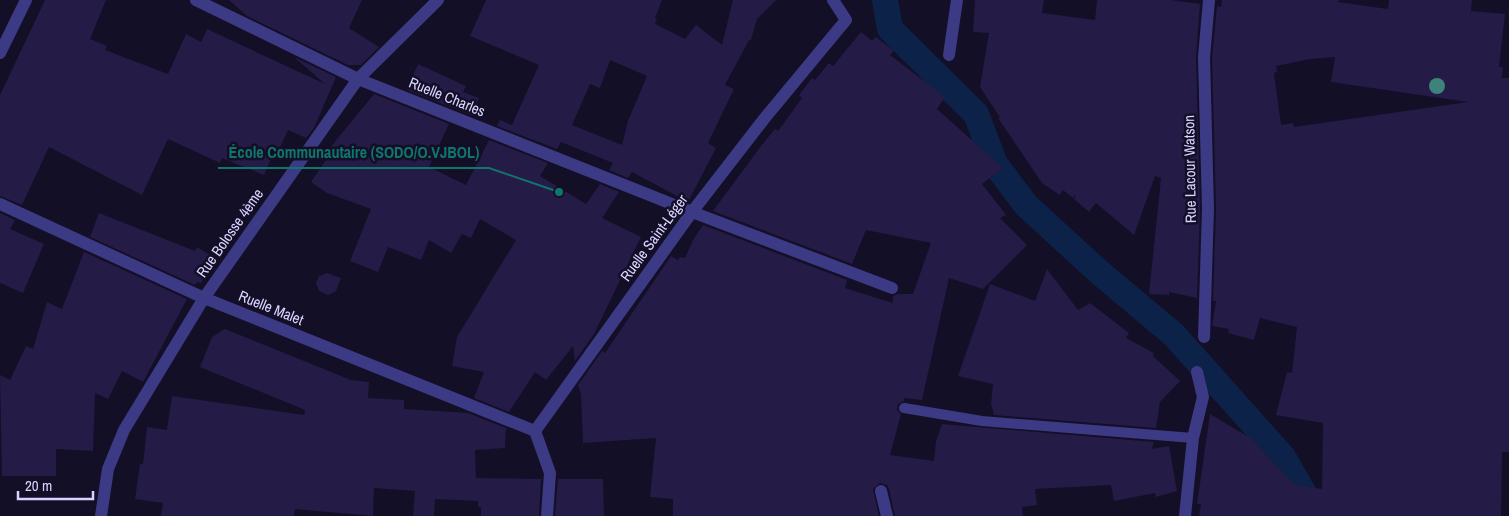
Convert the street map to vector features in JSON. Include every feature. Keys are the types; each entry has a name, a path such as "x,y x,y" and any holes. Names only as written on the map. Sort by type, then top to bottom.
{"street":[{"path":"0,53 26,0"},
{"name":"Ruelle Charles","path":"196,0 358,79 692,212 892,288"},
{"name":"Rue Bolosse 4ème","path":"101,516 108,469 124,430 204,298 358,79 438,0"},
{"name":"Ruelle Saint-Léger","path":"535,431 692,212 764,119 846,20 833,0"},
{"path":"949,55 956,0"},
{"name":"Rue Lacour Watson","path":"1204,337 1208,209 1204,57 1209,0"},
{"name":"Ruelle Malet","path":"0,204 204,298 535,431"},
{"path":"1185,516 1193,438 1203,397 1197,372"},
{"path":"535,431 550,473 547,516"},
{"path":"881,491 887,516"}],"lane":[{"path":"904,408 982,421 1193,438"}],"building":[{"path":"45,0 106,0 90,39 107,46 105,50 168,74 186,34 201,42 207,29 325,84 294,57 336,77 314,128 306,138 288,130 276,156 273,154 264,175 222,158 220,163 168,139 142,195 49,147 22,205 0,196 0,95"},
{"path":"229,0 362,0 349,28 379,47 361,65 348,65 247,16"},
{"path":"486,0 662,0 655,18 657,19 655,24 685,39 696,25 722,45 733,0 776,0 757,19 751,40 749,40 725,85 734,89 708,143 716,148 688,202 632,172 628,178 609,170 613,163 561,142 557,149 497,126 500,120 512,125 539,65 470,36","holes":["610,60 647,76 628,121 622,145 572,125 590,84 600,88"]},
{"path":"975,0 1044,0 1042,13 1095,20 1097,0 1171,0 1200,4 1196,57 1200,209 1197,298 1169,292 1169,295 1149,294 1161,178 1155,176 1134,235 1096,203 1089,212 1074,199 1076,194 1073,198 1063,190 1060,195 1042,183 998,118 1000,117 980,87 989,33 973,32"},
{"path":"1222,0 1339,0 1338,2 1388,9 1389,0 1472,0 1471,11 1505,14 1499,67 1503,67 1502,78 1509,78 1509,452 1502,452 1501,516 1199,516 1201,504 1197,504 1210,414 1252,439 1293,484 1322,489 1323,423 1276,415 1287,372 1292,373 1297,327 1260,318 1254,340 1228,333 1229,329 1212,326 1216,301 1213,301 1216,209 1212,57 1217,6 1221,7","holes":["1335,57 1331,82 1468,102 1294,127 1293,123 1281,125 1274,73 1277,72 1276,66 1310,59"]},
{"path":"861,32 872,41 876,37 894,51 890,55 945,97 937,109 1003,168 982,184 1006,215 1000,218 1027,245 983,289 949,278 922,400 904,398 904,401 898,404 897,410 901,414 890,455 934,461 936,441 942,424 1154,442 1152,449 1169,446 1177,491 1156,497 1155,493 1114,501 1111,485 1035,489 1037,505 1022,507 1023,516 895,516 889,489 887,485 880,483 873,489 879,516 673,516 673,499 650,497 656,438 583,443 581,394 578,385 602,351 605,353 671,256 678,260 680,257 685,258 693,240 703,225 847,280 845,288 893,303 893,296 913,294 931,243 866,230 852,264 713,211 761,146 775,129 778,131 802,98 799,95 812,78 815,80 829,63 833,66"},
{"path":"418,64 466,86 463,92 479,98 471,115 407,90"},
{"path":"374,94 449,124 429,167 466,185 489,140 548,163 540,176 586,204 600,184 619,192 602,218 641,237 594,334 575,361 573,346 546,380 535,372 509,412 474,398 484,372 452,366 457,337 516,240 480,219 471,238 462,234 451,253 429,240 421,260 388,247 378,272 350,261 371,209 327,193 311,182 332,151 329,149"},
{"path":"0,213 15,220 10,229 44,244 23,293 0,283"},
{"path":"99,213 195,251 197,247 215,258 201,283 197,282 195,285 90,237"},
{"path":"84,252 187,299 143,382 122,371 108,399 95,393 93,451 56,449 56,476 2,476 0,375 10,380 26,346 33,349 47,302 62,309"},
{"path":"1047,269 1078,310 1090,303 1129,333 1126,338 1154,353 1153,356 1180,381 1160,402 1156,428 994,415 991,404 993,384 958,376 990,284 1035,301"},
{"path":"327,273 341,278 336,291 328,295 319,291 316,283 319,276"},
{"path":"225,329 351,380 369,382 368,398 404,400 404,409 468,413 506,428 505,448 475,450 476,478 541,479 539,516 481,516 481,507 478,507 478,501 435,499 434,516 413,516 415,491 374,488 373,516 295,509 294,516 161,516 163,503 135,499 140,464 143,464 147,427 167,430 172,396 304,415 305,410 200,367 212,337"},
{"path":"558,479 603,479 604,516 555,516"}],"waterway":[{"path":"885,0 890,29 976,114 995,164 1026,205 1099,272 1174,335 1283,457 1317,516"}],"place":[{"name":"École Communautaire (SODO/O.VJBOL)","path":"559,192"}]}
